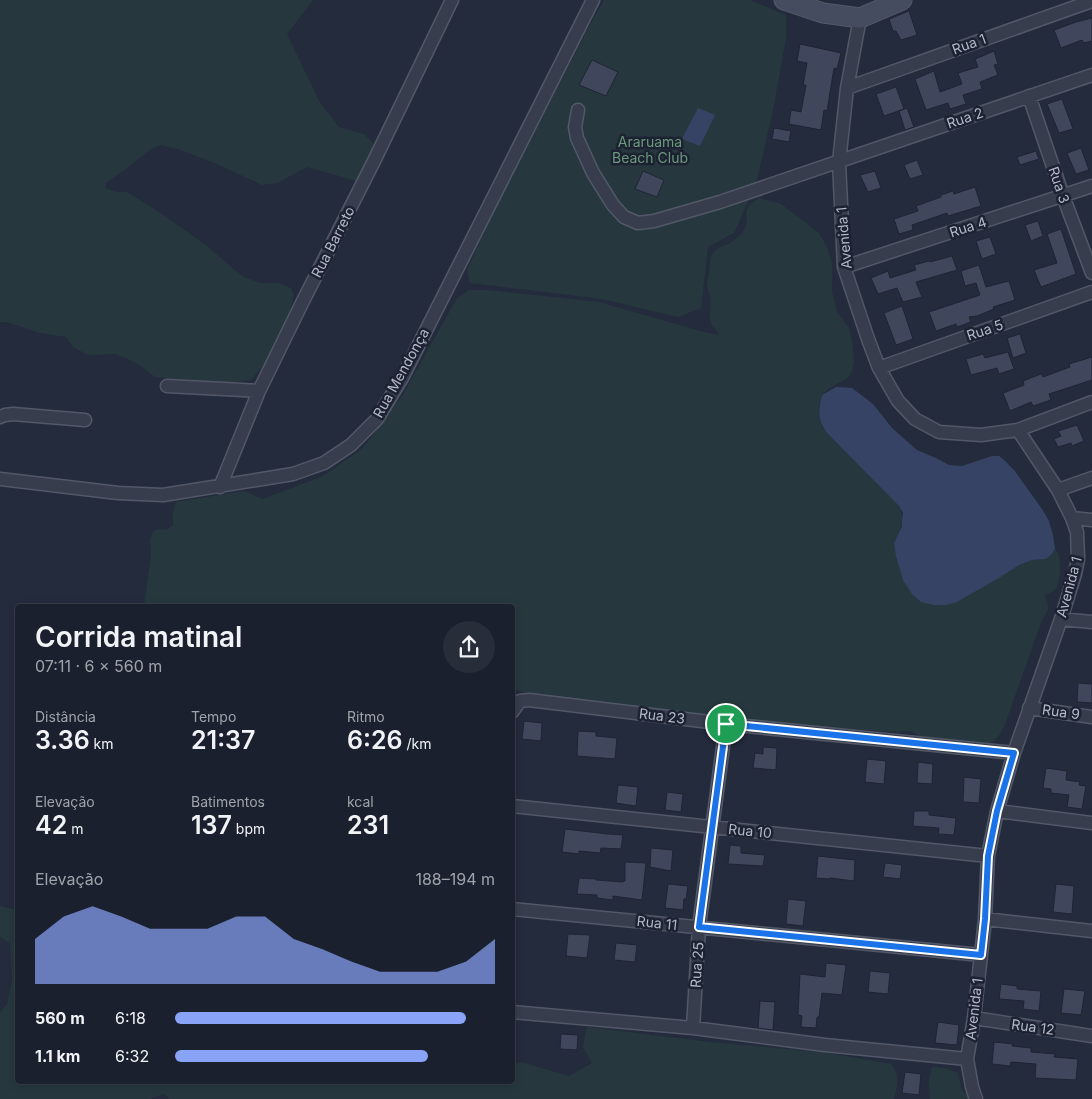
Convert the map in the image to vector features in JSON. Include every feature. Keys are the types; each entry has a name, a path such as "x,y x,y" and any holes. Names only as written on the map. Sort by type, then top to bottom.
{"street":[{"name":"Rua Barreto","path":"220,487 259,391 452,0"},
{"name":"Rua Mendonça","path":"0,478 118,494 163,495 294,474 324,463 351,445 377,419 402,378 593,0"},
{"path":"784,0 823,13 860,18 902,0"},
{"name":"Rua 1","path":"847,88 1092,1"},
{"name":"Avenida 1","path":"860,18 847,88 839,162 844,267 879,368 898,401 915,419 939,432 981,435 1018,430 1058,490 1072,518 1076,532 1078,559 1075,574 1014,753 997,811 988,856 985,919 974,1018 967,1059 976,1099"},
{"name":"Rua 2","path":"839,162 1092,75"},
{"name":"Rua 3","path":"1029,96 1063,196 1092,273"},
{"path":"578,110 575,127 577,138 593,173 613,205 624,217 638,223 668,217 720,202 839,162"},
{"name":"Rua 4","path":"844,267 1092,186"},
{"name":"Rua 5","path":"879,368 1092,292"},
{"path":"167,386 259,391"},
{"path":"1018,430 1092,402"},
{"path":"0,417 5,414 13,414 85,420"},
{"path":"1058,490 1092,478"},
{"path":"1072,518 1092,520"},
{"path":"1061,619 1092,622"},
{"name":"Rua 23","path":"516,706 529,700 726,724 1014,753"},
{"name":"Rua 9","path":"1030,708 1092,717"},
{"name":"Rua 25","path":"693,1028 699,927 726,724"},
{"name":"Rua 10","path":"515,806 988,856"},
{"path":"997,811 1092,824"},
{"name":"Rua 11","path":"515,909 981,955"},
{"path":"985,919 1092,931"},
{"path":"515,1012 693,1028 825,1045 967,1059"},
{"name":"Rua 12","path":"974,1018 1092,1036"}],"green space":[{"path":"0,0 313,0 287,34 319,101 339,127 364,134 373,143 371,158 357,181 307,167 277,183 262,185 215,163 178,149 161,145 151,149 106,183 106,188 116,192 127,192 159,212 206,245 244,277 260,283 278,283 291,288 294,295 288,321 274,352 251,380 228,383 155,377 137,363 116,354 88,355 73,347 66,337 40,333 7,322 0,322"},
{"name":"Araruama Beach Club","path":"604,0 750,0 786,15 786,38 773,110 756,184 734,233 708,247 701,308 678,317 602,299 470,283 467,270 499,200"},
{"path":"759,198 781,204 819,233 827,247 832,262 832,292 837,312 849,328 854,363 848,378 828,389 822,395 819,416 822,427 829,435 899,506 902,520 894,543 957,602 1019,565 1032,560 1046,559 1055,549 1057,552 1060,568 1058,584 1054,590 1045,595 1048,610 1042,620 1004,727 994,741 978,745 958,743 921,738 916,733 908,731 833,728 751,720 523,692 515,689 515,604 144,604 151,556 150,540 153,532 158,529 166,530 173,525 176,502 243,491 263,499 323,476 362,449 402,396 457,298 469,290 487,290 599,302 719,335 710,319 710,299 707,280 711,257 716,250 732,242 742,233 747,220 746,213 752,202"},
{"path":"0,906 15,910 15,1084 515,1084 515,1064 521,1062 569,1076 592,1063 583,1047 587,1027 710,1042 821,1052 891,1064 897,1077 896,1089 894,1099 170,1099 164,1094 149,1099 0,1099 0,1013 7,1004 12,979 10,944 0,936"},
{"path":"932,1067 944,1068 958,1073 962,1090 970,1099 930,1099 929,1080"}],"water":[{"path":"698,108 715,115 700,146 682,139"},
{"path":"836,387 852,388 873,404 892,428 917,450 949,465 962,466 992,456 999,456 1003,459 1014,470 1049,521 1055,549 1052,554 1046,559 1032,560 1019,565 957,602 946,605 934,605 921,602 912,594 903,580 896,556 894,543 902,526 903,513 899,506 829,435 820,421 819,411 822,395"}],"building":[{"path":"909,11 917,35 901,40 896,31 893,31 889,19"},
{"path":"1092,18 1092,41 1084,43 1082,40 1061,48 1054,30"},
{"path":"800,44 841,53 837,69 834,68 827,111 824,110 821,130 789,124 791,110 801,112 806,85 803,85 807,63 797,61"},
{"path":"994,51 998,64 994,65 998,75 980,82 982,89 963,95 966,104 950,109 948,103 926,110 915,79 934,71 940,92 962,84 958,73 978,67 975,59"},
{"path":"592,60 618,72 606,96 579,85"},
{"path":"896,87 904,109 884,116 876,94"},
{"path":"1062,99 1073,129 1059,133 1047,104"},
{"path":"907,108 914,127 905,130 899,111"},
{"path":"774,128 791,131 789,142 772,139"},
{"path":"1081,148 1089,170 1076,174 1067,153"},
{"path":"1036,151 1039,159 1020,165 1017,157"},
{"path":"917,160 923,175 910,179 904,165"},
{"path":"643,171 664,180 657,197 635,189"},
{"path":"875,171 881,188 868,192 860,175"},
{"path":"975,187 981,206 948,216 947,213 912,225 913,230 899,234 894,219 918,211 916,206 941,197 941,195 953,191 954,194"},
{"path":"1038,221 1043,236 1031,241 1025,225"},
{"path":"1061,229 1076,274 1041,287 1034,270 1057,263 1047,234"},
{"path":"990,237 996,254 982,259 976,241"},
{"path":"952,256 957,270 916,282 922,297 903,302 897,288 878,294 871,278 888,271 890,278 916,270 914,265"},
{"path":"979,265 986,287 1009,281 1015,300 993,307 994,309 977,316 969,317 971,322 957,327 956,324 936,331 929,312 980,295 976,283 965,286 961,271"},
{"path":"902,306 913,339 896,345 884,313"},
{"path":"1020,334 1026,353 1013,358 1007,338"},
{"path":"1008,352 1014,369 999,374 997,368 971,375 966,359 983,354 985,358"},
{"path":"1092,357 1092,380 1049,394 1051,400 1033,406 1031,402 1010,411 1003,393 1024,385 1023,381 1041,374 1043,377 1070,367 1069,364"},
{"path":"1077,425 1084,441 1072,446 1071,443 1058,447 1054,439 1061,436 1058,431"},
{"path":"1078,683 1092,684 1092,703 1077,702"},
{"path":"524,721 542,723 541,741 522,739"},
{"path":"578,731 596,732 596,736 617,738 615,759 577,756"},
{"path":"763,747 777,748 776,770 753,768 755,753 763,754"},
{"path":"867,759 886,761 884,784 865,782"},
{"path":"918,762 933,764 932,784 917,783"},
{"path":"1046,768 1067,771 1066,780 1080,782 1079,785 1086,786 1082,809 1067,807 1069,795 1051,793 1051,789 1043,788"},
{"path":"964,777 981,779 979,803 963,802"},
{"path":"618,785 638,787 636,806 616,803"},
{"path":"667,792 683,794 681,812 665,810"},
{"path":"914,811 929,811 929,815 956,818 954,835 938,834 939,828 913,826"},
{"path":"565,829 623,835 621,849 601,848 600,853 579,851 579,854 562,852"},
{"path":"730,845 741,846 741,853 765,855 763,866 728,864"},
{"path":"651,848 673,850 671,871 650,867"},
{"path":"818,856 855,860 854,881 816,878"},
{"path":"625,862 646,863 642,900 613,896 613,900 597,898 597,895 577,894 579,878 625,881"},
{"path":"885,863 902,865 900,879 883,877"},
{"path":"668,884 688,886 683,910 665,908"},
{"path":"1056,884 1074,886 1072,914 1053,912"},
{"path":"788,899 806,901 803,926 786,924"},
{"path":"568,934 590,935 587,958 566,956"},
{"path":"616,943 637,945 635,962 614,960"},
{"path":"826,963 846,965 842,995 822,993 816,1028 801,1027 802,1016 798,1015 800,974 825,977"},
{"path":"870,971 890,973 888,994 868,992"},
{"path":"1001,984 1017,986 1017,989 1041,991 1039,1011 1023,1009 1024,1001 999,999"},
{"path":"1064,989 1085,991 1081,1015 1061,1013"},
{"path":"760,1001 775,1002 773,1030 758,1028"},
{"path":"938,1022 959,1025 957,1045 935,1043"},
{"path":"561,1034 578,1035 577,1050 560,1049"},
{"path":"994,1042 1031,1048 1031,1052 1055,1054 1054,1057 1078,1059 1076,1080 1035,1078 1036,1064 1011,1062 1010,1066 992,1064"},
{"path":"905,1072 921,1074 919,1095 902,1093"}],"route":[{"path":"726,724 1014,753 997,811 988,856 981,955 699,927 726,724"}]}
